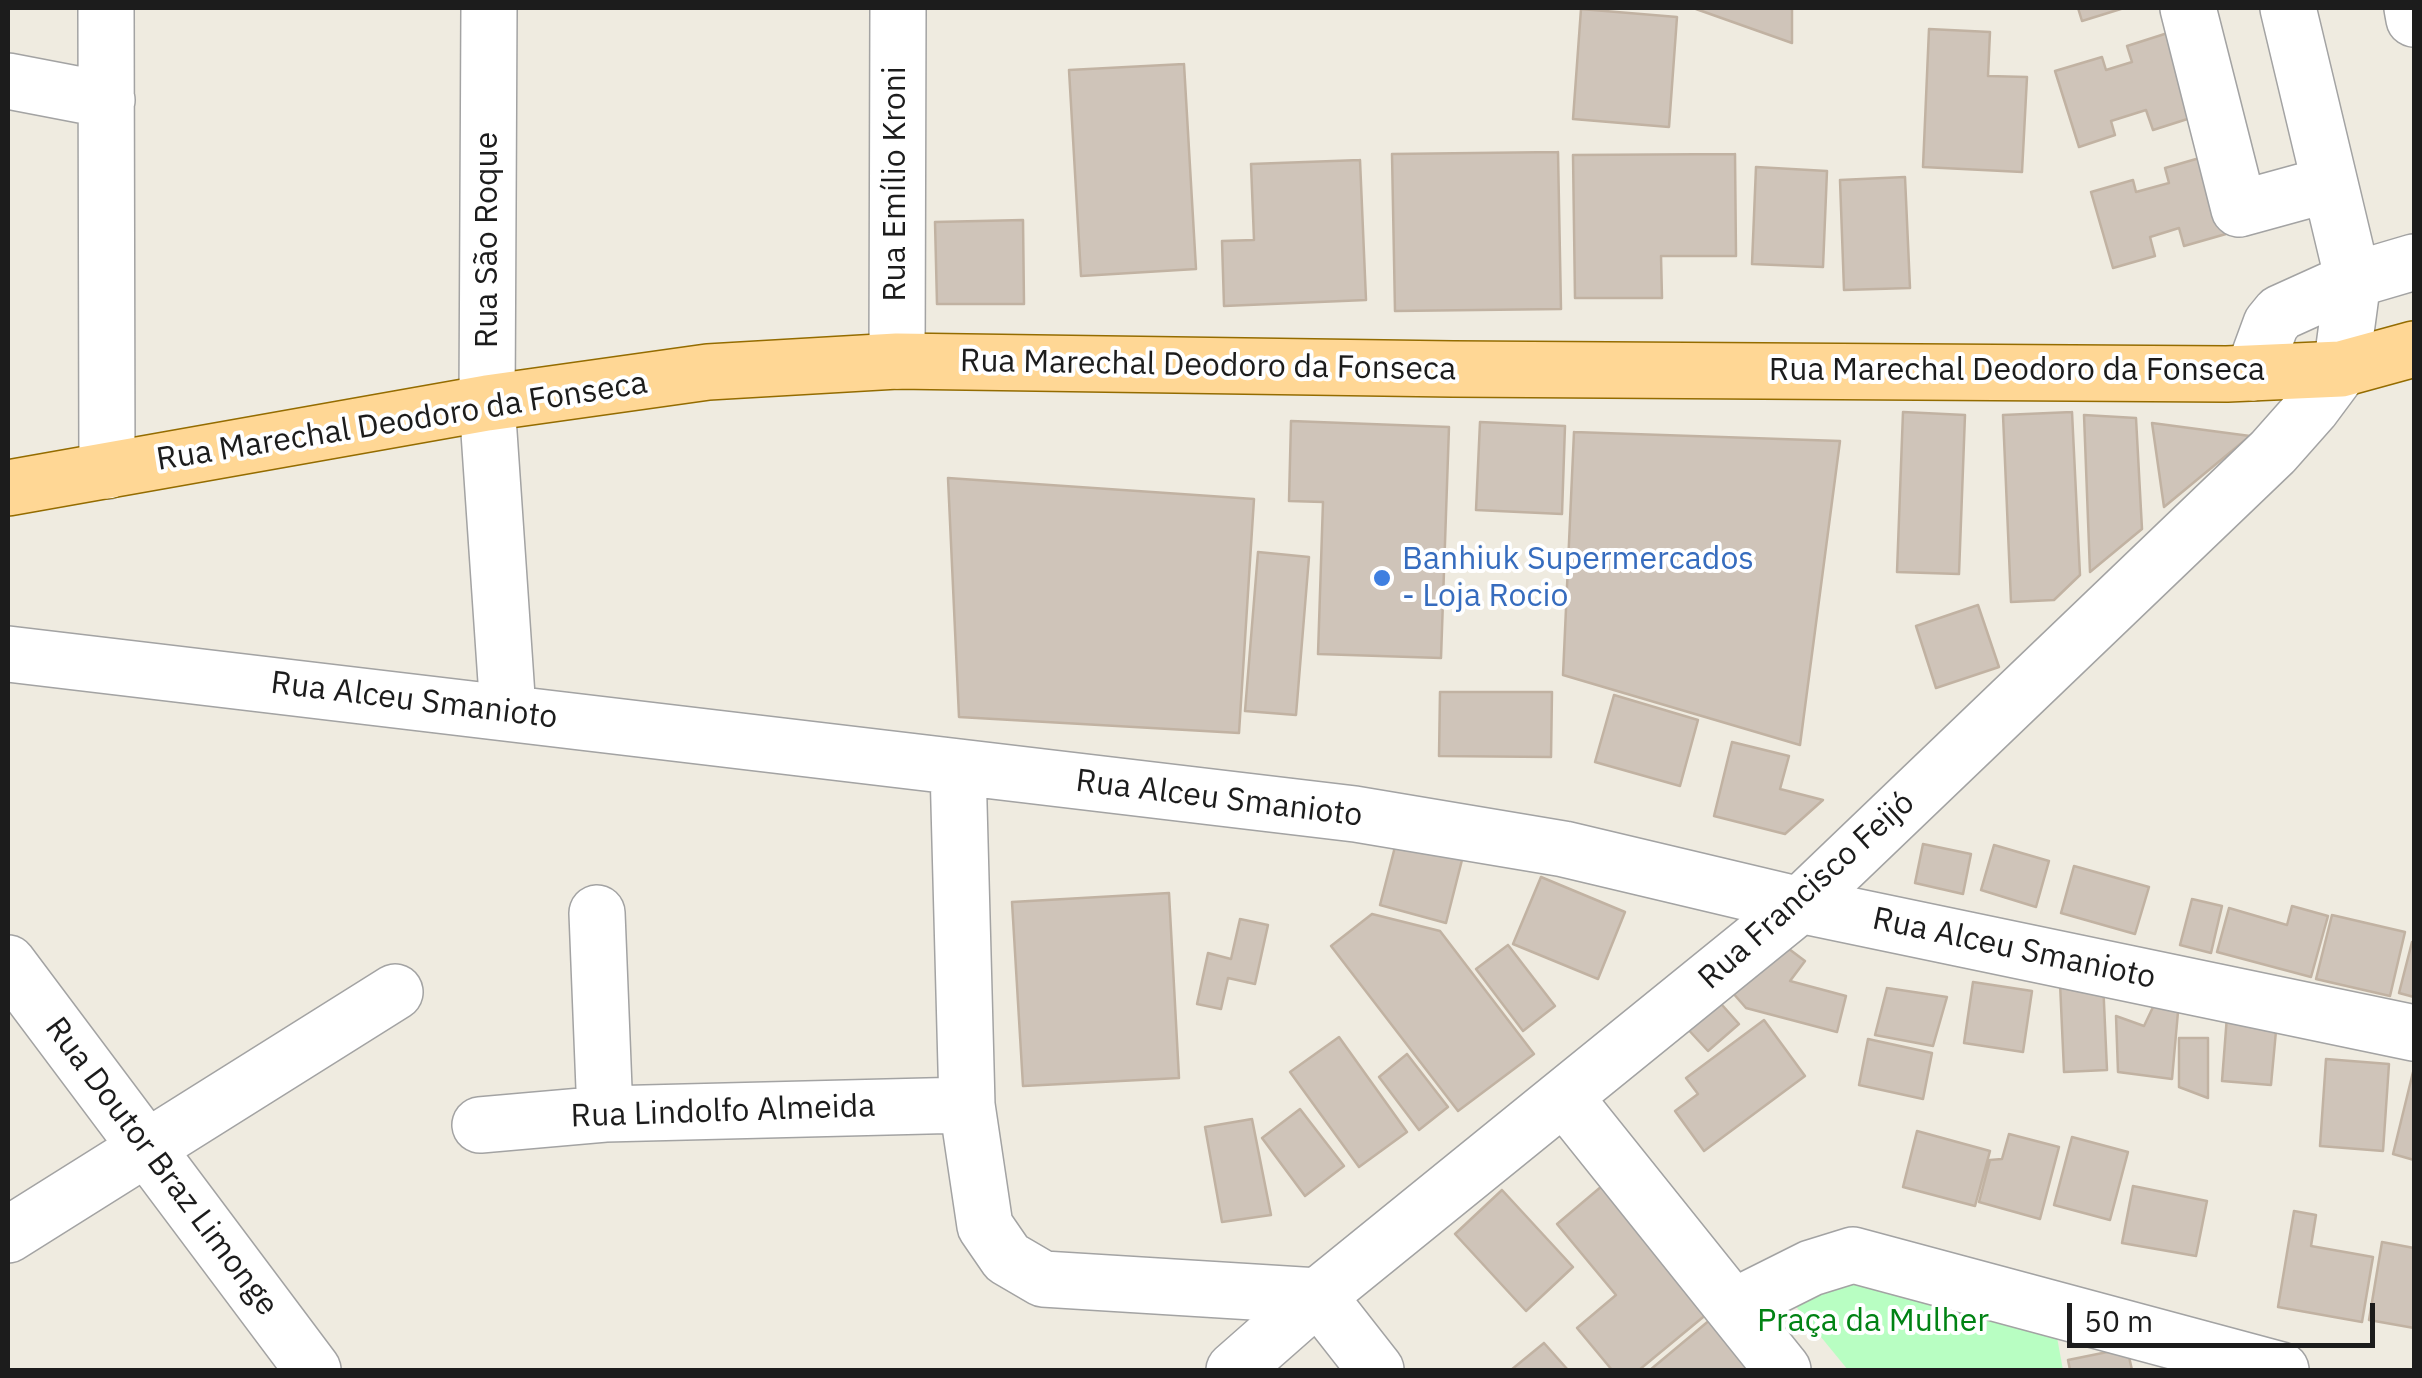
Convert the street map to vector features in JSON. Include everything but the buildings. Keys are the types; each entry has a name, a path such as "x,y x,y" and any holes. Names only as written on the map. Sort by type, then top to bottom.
{"main road":[{"name":"Rua Marechal Deodoro da Fonseca","path":"8,488 487,404 708,372 897,361 1452,370 2254,373 2340,369 2414,348"}],"street":[{"path":"106,8 108,471"},
{"name":"Rua São Roque","path":"488,8 487,404 508,712"},
{"name":"Rua Emílio Kroni","path":"897,361 898,8"},
{"path":"2188,8 2239,209 2330,184"},
{"path":"2288,8 2352,280 2340,369"},
{"path":"2412,8 2414,18"},
{"path":"8,81 107,100"},
{"path":"2254,373 2271,324 2280,314 2352,280 2414,262"},
{"name":"Rua Francisco Feijó","path":"1234,1370 1318,1296 1800,905 2273,452 2340,369"},
{"name":"Rua Alceu Smanioto","path":"8,654 1355,814 1564,849 1800,905 2414,1034"},
{"path":"958,768 967,1104 985,1226 1007,1258 1043,1279 1318,1296 1376,1370"},
{"path":"597,914 605,1114"},
{"name":"Rua Doutor Braz Limonge","path":"8,964 313,1370"},
{"path":"8,1235 396,992"},
{"path":"1565,1098 1782,1370"},
{"name":"Rua Lindolfo Almeida","path":"480,1125 605,1114 967,1104"},
{"path":"1733,1307 1811,1268 1854,1256 2172,1356 2281,1370"}],"green space":[{"name":"Praça da Mulher","path":"1865,1270 2054,1321 2063,1370 1848,1370 1789,1298"}],"place":[{"name":"Banhiuk Supermercados - Loja Rocio","path":"1382,578"}]}
